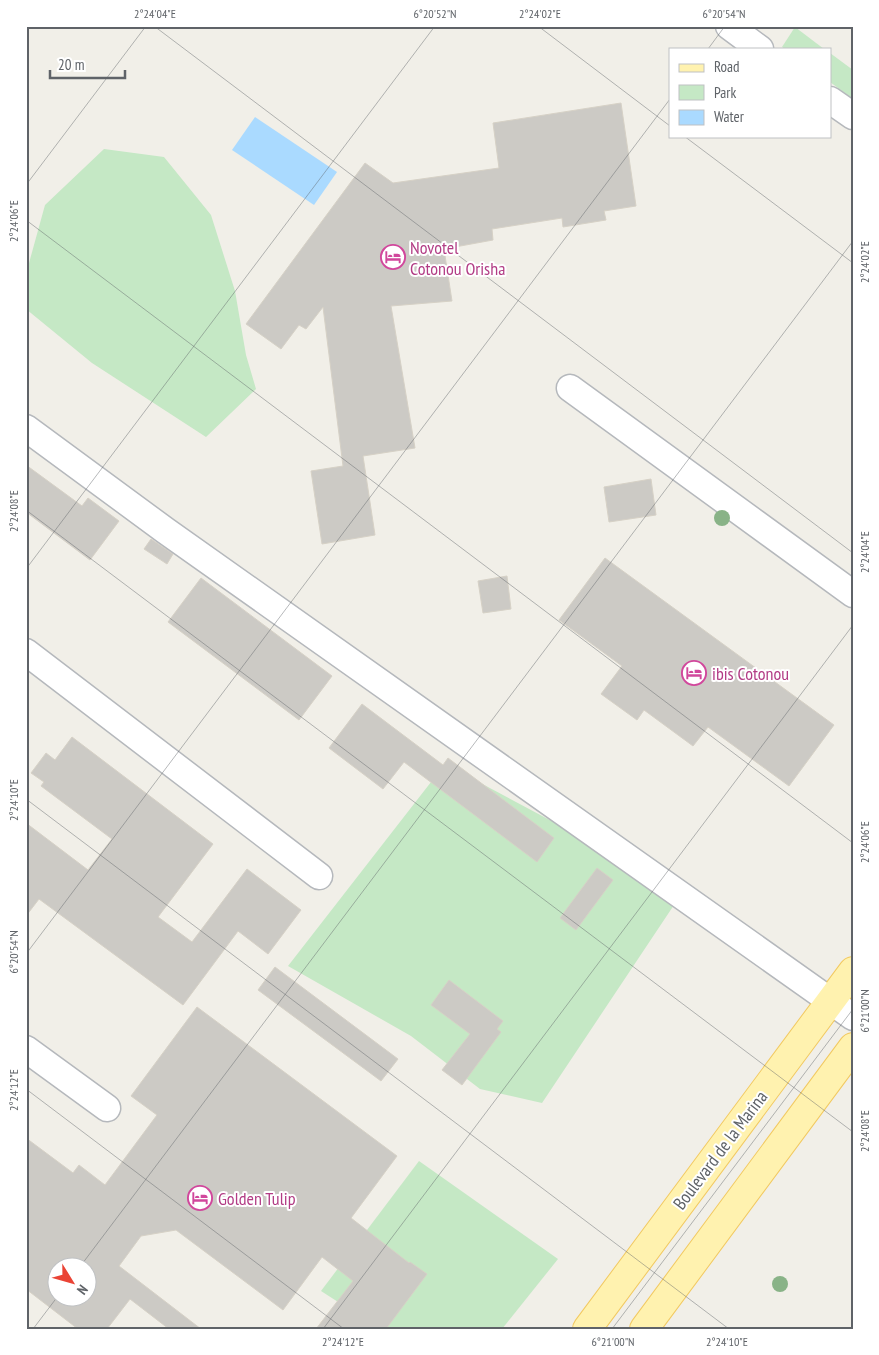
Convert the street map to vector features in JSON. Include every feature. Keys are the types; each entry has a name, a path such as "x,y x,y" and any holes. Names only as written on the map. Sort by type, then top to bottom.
{"main road":[{"name":"Boulevard de la Marina","path":"587,1329 853,971"},
{"path":"644,1329 853,1046"}],"street":[{"path":"730,26 759,48"},
{"path":"832,101 853,116"},
{"path":"570,388 853,594"},
{"path":"26,428 174,536 853,1017"},
{"path":"26,652 319,876"},
{"path":"26,1049 107,1108"}],"green space":[{"path":"795,27 823,48 784,48 782,47"},
{"path":"832,54 853,70 853,99 832,83"},
{"path":"104,149 164,157 211,215 235,291 246,355 256,389 206,437 92,363 26,309 26,274 45,205"},
{"path":"445,764 604,849 676,902 542,1103 480,1089 411,1036 288,966"},
{"path":"419,1161 558,1259 502,1329 380,1329 321,1291"}],"water":[{"path":"255,117 337,172 314,205 232,150"}],"building":[{"path":"621,103 636,206 604,211 606,220 563,227 562,218 492,229 493,240 444,249 452,301 391,306 415,448 363,456 375,535 322,544 311,471 343,466 323,307 306,329 299,325 281,349 246,324 365,163 393,183 499,168 493,123"},
{"path":"26,465 82,506 88,498 119,521 90,560 26,512"},
{"path":"651,479 656,515 609,522 604,487"},
{"path":"151,539 173,554 167,564 144,549"},
{"path":"605,558 834,725 789,786 708,727 693,746 644,710 637,720 601,694 622,666 559,620"},
{"path":"507,576 511,609 483,613 478,581"},
{"path":"201,578 332,676 299,720 168,622"},
{"path":"362,704 443,765 448,758 554,838 537,862 404,762 383,789 329,748"},
{"path":"72,737 213,844 158,917 192,942 247,869 301,910 268,954 238,931 183,1005 39,899 26,916 26,823 88,870 112,839 41,786 44,782 31,773 46,753 55,760"},
{"path":"597,868 613,880 576,930 560,918"},
{"path":"275,967 398,1059 381,1081 258,990"},
{"path":"449,980 503,1021 497,1029 501,1032 462,1085 442,1070 470,1034 431,1005"},
{"path":"197,1007 397,1156 351,1218 409,1263 427,1274 386,1329 316,1329 353,1281 322,1257 283,1310 176,1230 141,1236 119,1266 201,1329 169,1329 130,1299 107,1329 78,1329 51,1308 98,1308 98,1258 48,1258 48,1306 26,1289 26,1138 73,1173 79,1165 105,1185 157,1115 131,1096"}],"place":[{"name":"Novotel Cotonou Orisha","path":"393,257"},
{"name":"ibis Cotonou","path":"694,673"},
{"name":"Golden Tulip","path":"200,1198"}]}
